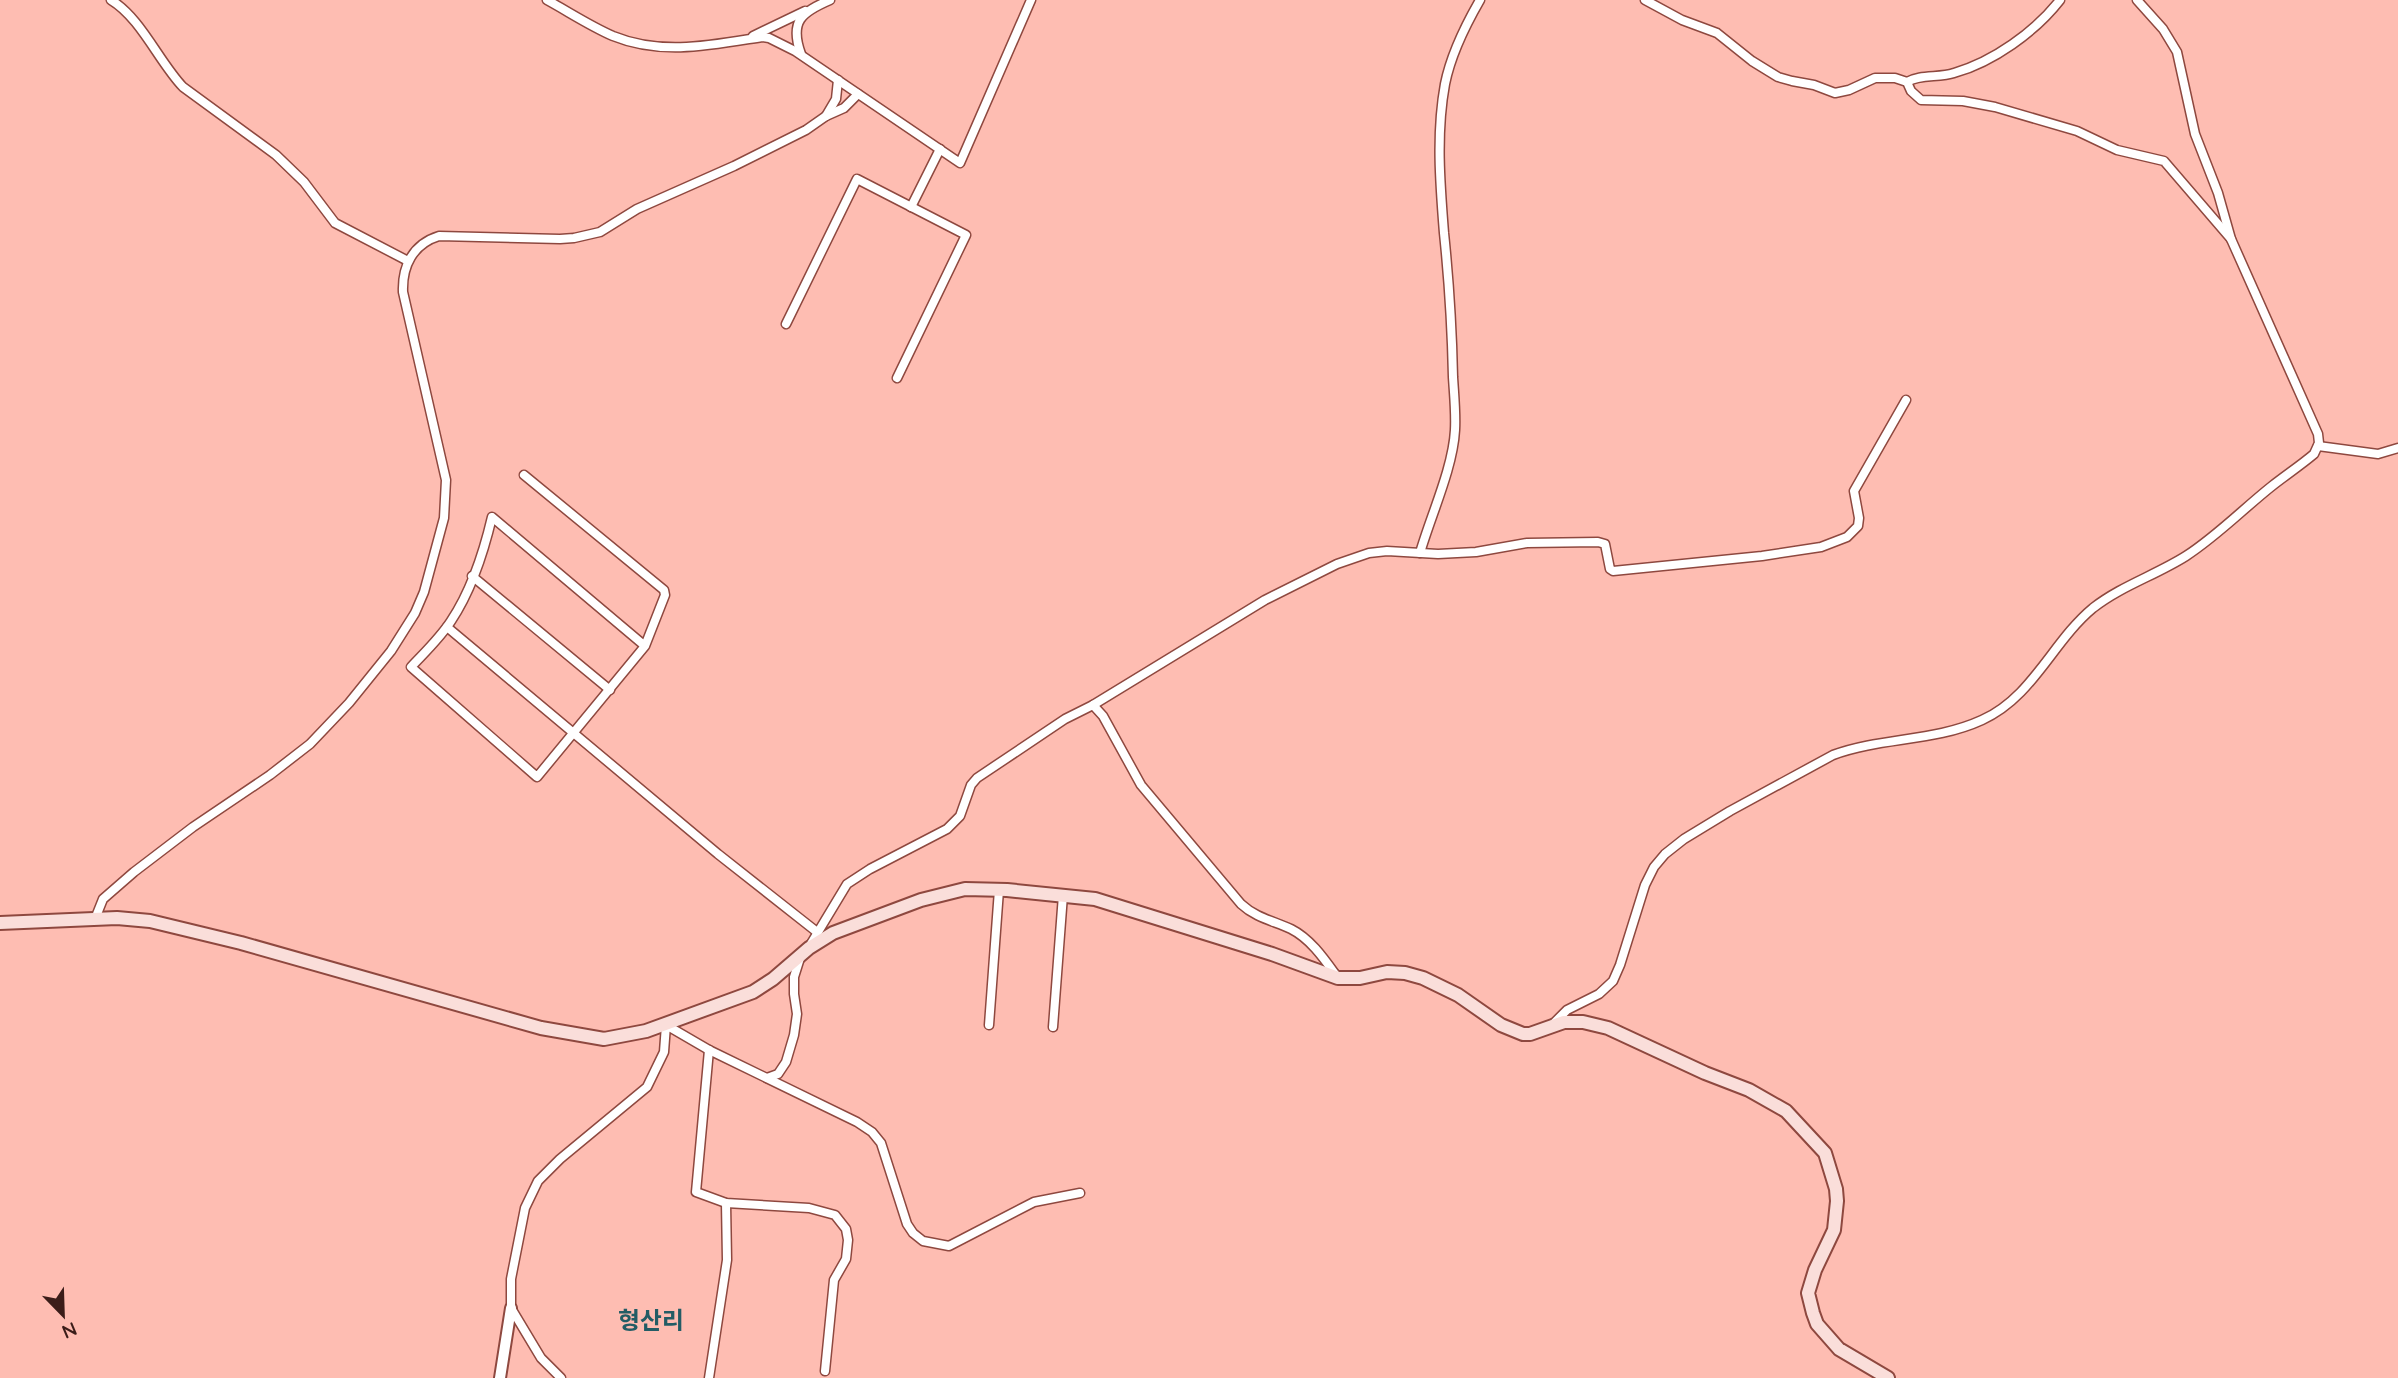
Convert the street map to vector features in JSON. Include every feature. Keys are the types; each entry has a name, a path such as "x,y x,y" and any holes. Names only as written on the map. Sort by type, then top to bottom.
{"main road":[{"path":"0,923 141,920 181,928 541,1028 578,1036 613,1039 666,1025 762,987 833,933 934,895 965,889 1095,899 1338,978 1360,978 1387,972 1405,973 1423,978 1458,995 1501,1025 1516,1031 1530,1034 1574,1021 1619,1032 1761,1096 1786,1111 1825,1153 1837,1201 1834,1230 1815,1270 1808,1293 1817,1324 1839,1349 1888,1378"}],"street":[{"path":"111,0 130,16 170,74 183,87 283,161 335,223 408,261"},
{"path":"547,0 606,32 637,43 702,47 769,38 803,57 960,163 1031,0"},
{"path":"748,39 830,0"},
{"path":"1420,553 1448,468 1455,429 1449,284 1439,167 1441,111 1453,58 1480,0"},
{"path":"1645,0 1682,20 1717,33 1752,61 1792,82 1814,85 1835,93 1849,90 1875,78 1895,78 1907,82 1917,78 1952,74 1982,62 2043,19 2060,0"},
{"path":"1550,1026 1567,1010 1599,994 1613,981 1649,876 1659,860 1673,848 1730,811 1833,755 1848,749 1937,736 1993,715 2017,698 2079,622 2095,607 2210,539 2272,485 2315,454 2318,434 2231,239 2218,193 2195,134 2177,52 2159,24 2137,0"},
{"path":"803,57 798,44 798,24 807,10"},
{"path":"826,116 836,99 838,80"},
{"path":"1907,82 1915,96 1921,100 1963,101 1995,107 2077,131 2117,150 2164,161 2226,237 2231,239"},
{"path":"95,919 103,900 134,872 310,744 349,703 391,651 415,613 424,592 441,531 446,499 446,480 405,307 402,281 408,261 423,243 439,236 550,239 574,238 600,232 637,209 792,138 844,108 858,94"},
{"path":"911,207 940,149"},
{"path":"786,324 857,179 967,235 897,378"},
{"path":"767,1078 778,1074 786,1062 792,1044 797,1014 794,977 805,952 847,884 947,829 960,816 971,785 977,778 1065,719 1093,705 1243,613 1308,577 1369,553 1476,552 1527,543 1598,542 1605,544 1612,571 1762,556 1821,547 1847,537 1858,526 1854,491 1906,400"},
{"path":"2318,446 2378,454 2398,448"},
{"path":"524,475 664,590 665,594 645,646 537,777 411,667 447,627 461,604 492,517 645,646"},
{"path":"472,576 610,690"},
{"path":"447,627 817,932"},
{"path":"1093,705 1103,716 1141,785 1241,904 1257,916 1300,934 1328,963 1338,978"},
{"path":"989,1025 999,890"},
{"path":"1053,1027 1063,895"},
{"path":"500,1378 511,1308 511,1279 525,1208 538,1181 560,1159 647,1087 664,1052 666,1025 709,1051 857,1122 872,1132 881,1143 907,1224 923,1241 949,1246 1034,1202 1080,1193"},
{"path":"709,1051 696,1192 726,1203 809,1208 835,1215 846,1229 846,1259 834,1280 825,1371"},
{"path":"709,1378 727,1260 726,1203"},
{"path":"511,1308 541,1358 561,1378"}],"district":[{"name":"형산리","path":"651,1320"}]}
